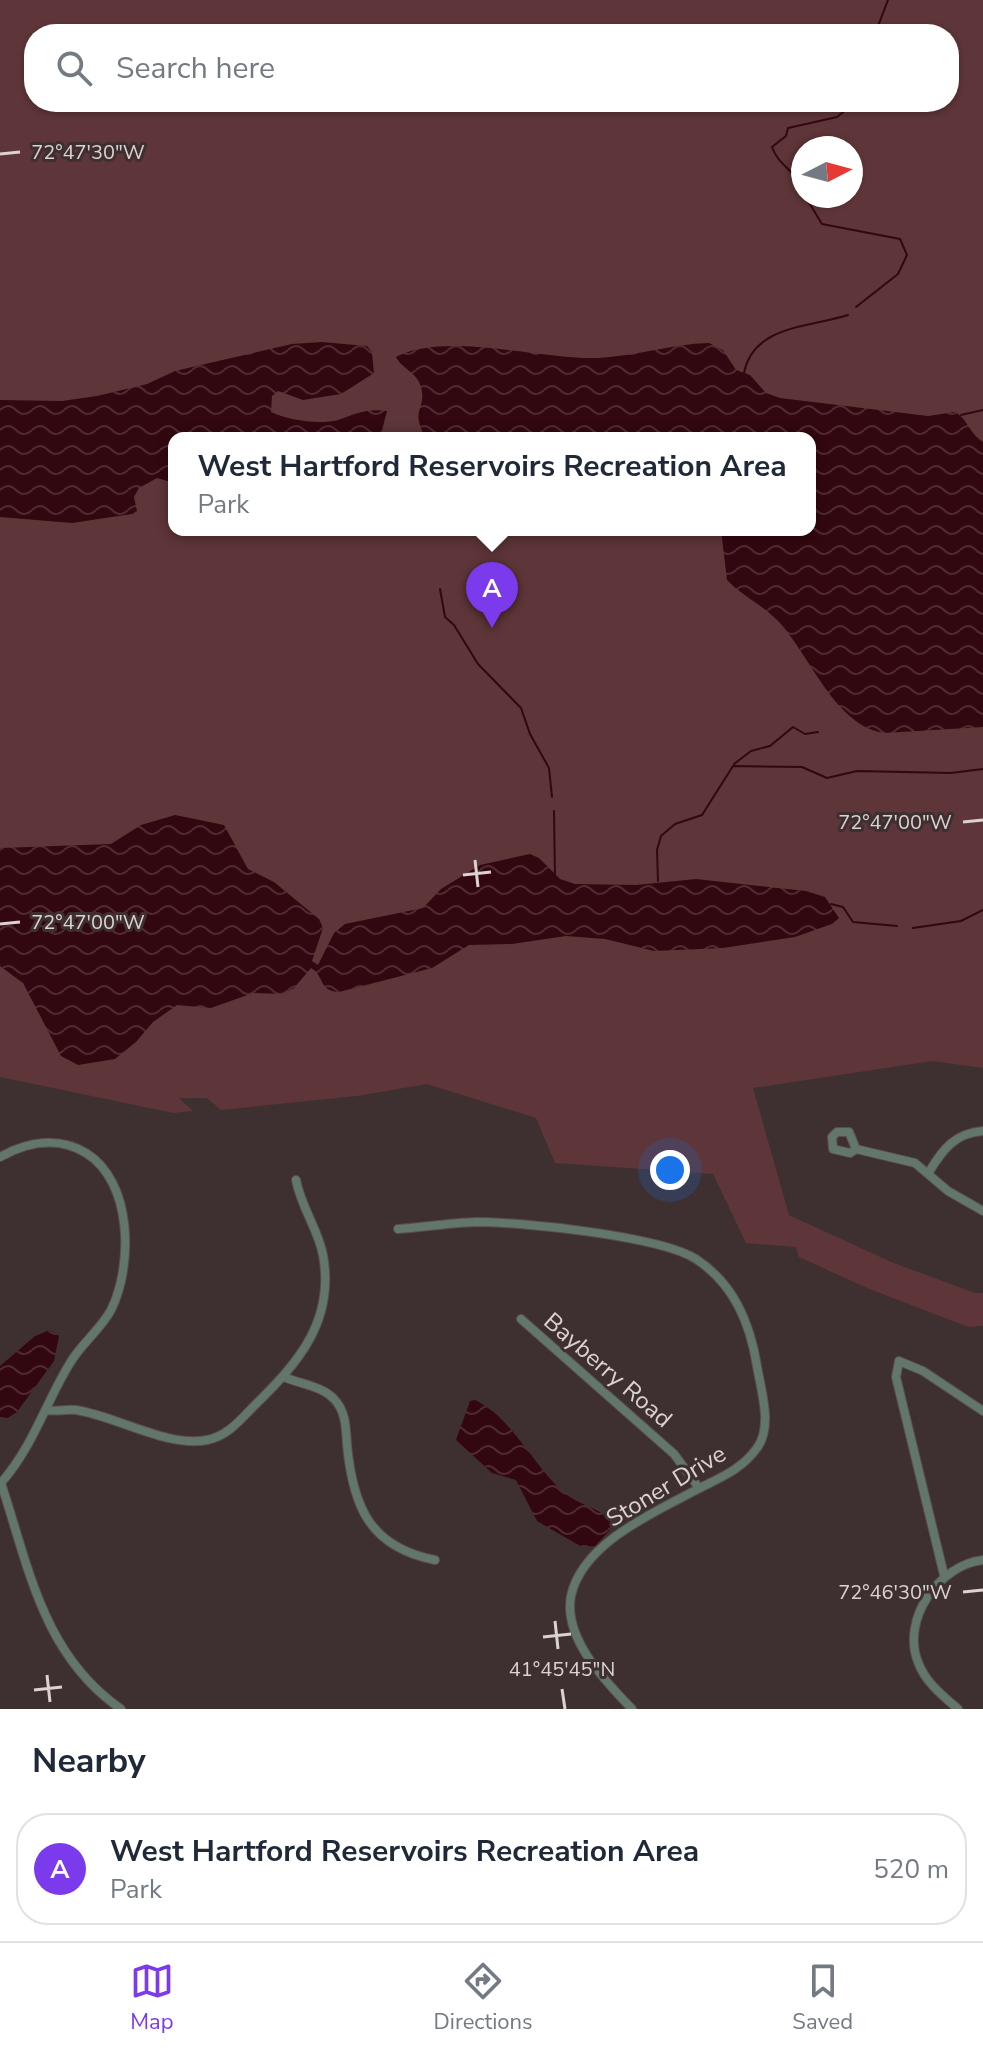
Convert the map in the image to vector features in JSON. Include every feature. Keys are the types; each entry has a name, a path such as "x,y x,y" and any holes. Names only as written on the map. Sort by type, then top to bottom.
{"street":[{"path":"929,1172 943,1150 965,1132 983,1131"},
{"path":"0,1157 19,1147 42,1142 71,1146 89,1155 110,1182 122,1210 127,1242 124,1271 111,1311 71,1361 20,1458 1,1483 37,1595 61,1651 97,1692 121,1709"},
{"path":"856,1149 902,1159 929,1172 948,1191 983,1211"},
{"path":"46,1410 74,1410 185,1441 206,1441 225,1434 284,1377 306,1350 315,1331 324,1284 323,1255 300,1199 296,1180"},
{"name":"Stoner Drive","path":"398,1229 488,1223 643,1239 696,1259 734,1295 752,1335 766,1421 759,1446 738,1470 699,1488 613,1539 587,1563 571,1595 572,1624 583,1649 632,1709"},
{"name":"Bayberry Road","path":"521,1319 674,1454 699,1488"},
{"path":"944,1575 896,1377 899,1361 923,1371 983,1411"},
{"path":"284,1377 328,1393 339,1404 345,1423 353,1489 374,1529 394,1546 435,1560"},
{"path":"958,1709 925,1676 915,1648 919,1619 944,1575 965,1564 983,1560"}],"shaded area":[{"path":"0,0 983,0 983,1068 932,1061 753,1088 789,1215 891,1262 975,1293 983,1293 983,1326 968,1327 867,1288 799,1257 796,1247 746,1243 713,1174 555,1163 536,1118 427,1084 357,1096 221,1110 207,1098 179,1098 193,1111 173,1113 0,1077"}],"water":[{"path":"322,342 367,346 372,352 374,373 341,394 303,400 278,391 272,396 271,412 321,422 367,411 387,411 382,432 168,432 168,481 157,478 139,488 134,497 137,511 132,514 72,523 0,517 0,400 62,401 97,396 147,384 175,371 292,344"},
{"path":"709,343 723,350 736,370 750,375 766,393 780,398 928,416 955,412 983,442 983,727 885,733 867,728 837,702 776,619 727,580 722,536 816,536 816,432 423,432 419,421 421,387 396,357 441,346 467,346 598,358"},
{"path":"175,815 224,825 248,869 274,882 319,919 323,928 312,961 318,965 334,933 345,924 423,908 441,889 480,865 530,854 539,858 560,879 575,884 636,885 696,879 806,891 825,897 839,918 832,924 795,937 723,948 654,951 605,939 566,936 512,944 469,945 432,968 339,992 328,989 311,968 294,988 282,994 253,993 211,1008 177,1005 153,1022 136,1042 115,1059 78,1065 61,1056 23,983 0,966 0,848 111,844 141,825"},
{"path":"50,1330 59,1336 54,1361 17,1412 8,1418 0,1417 0,1366 35,1336"},
{"path":"475,1400 502,1420 558,1487 612,1522 612,1528 595,1546 582,1547 537,1521 516,1480 492,1473 456,1440 470,1401"}],"waterway":[{"path":"879,24 888,0"},
{"path":"791,172 772,147 786,136 788,128 837,117 843,112"},
{"path":"812,208 822,224 900,239 907,255 898,274 856,307"},
{"path":"744,373 750,357 759,345 771,337 786,330 848,315"},
{"path":"961,415 983,410"},
{"path":"440,589 445,617 454,625 478,664 521,708 530,734 549,768 552,797"},
{"path":"734,764 751,751 770,746 793,727 805,734 818,732"},
{"path":"658,881 657,850 661,836 675,824 702,815 733,766 802,767 827,778 857,771 951,773 983,769"},
{"path":"554,811 555,877"},
{"path":"831,904 843,907 853,922 897,926"},
{"path":"913,928 961,921 983,910"}],"place":[{"name":"West Hartford Reservoirs Recreation Area","path":"492,628"}]}
